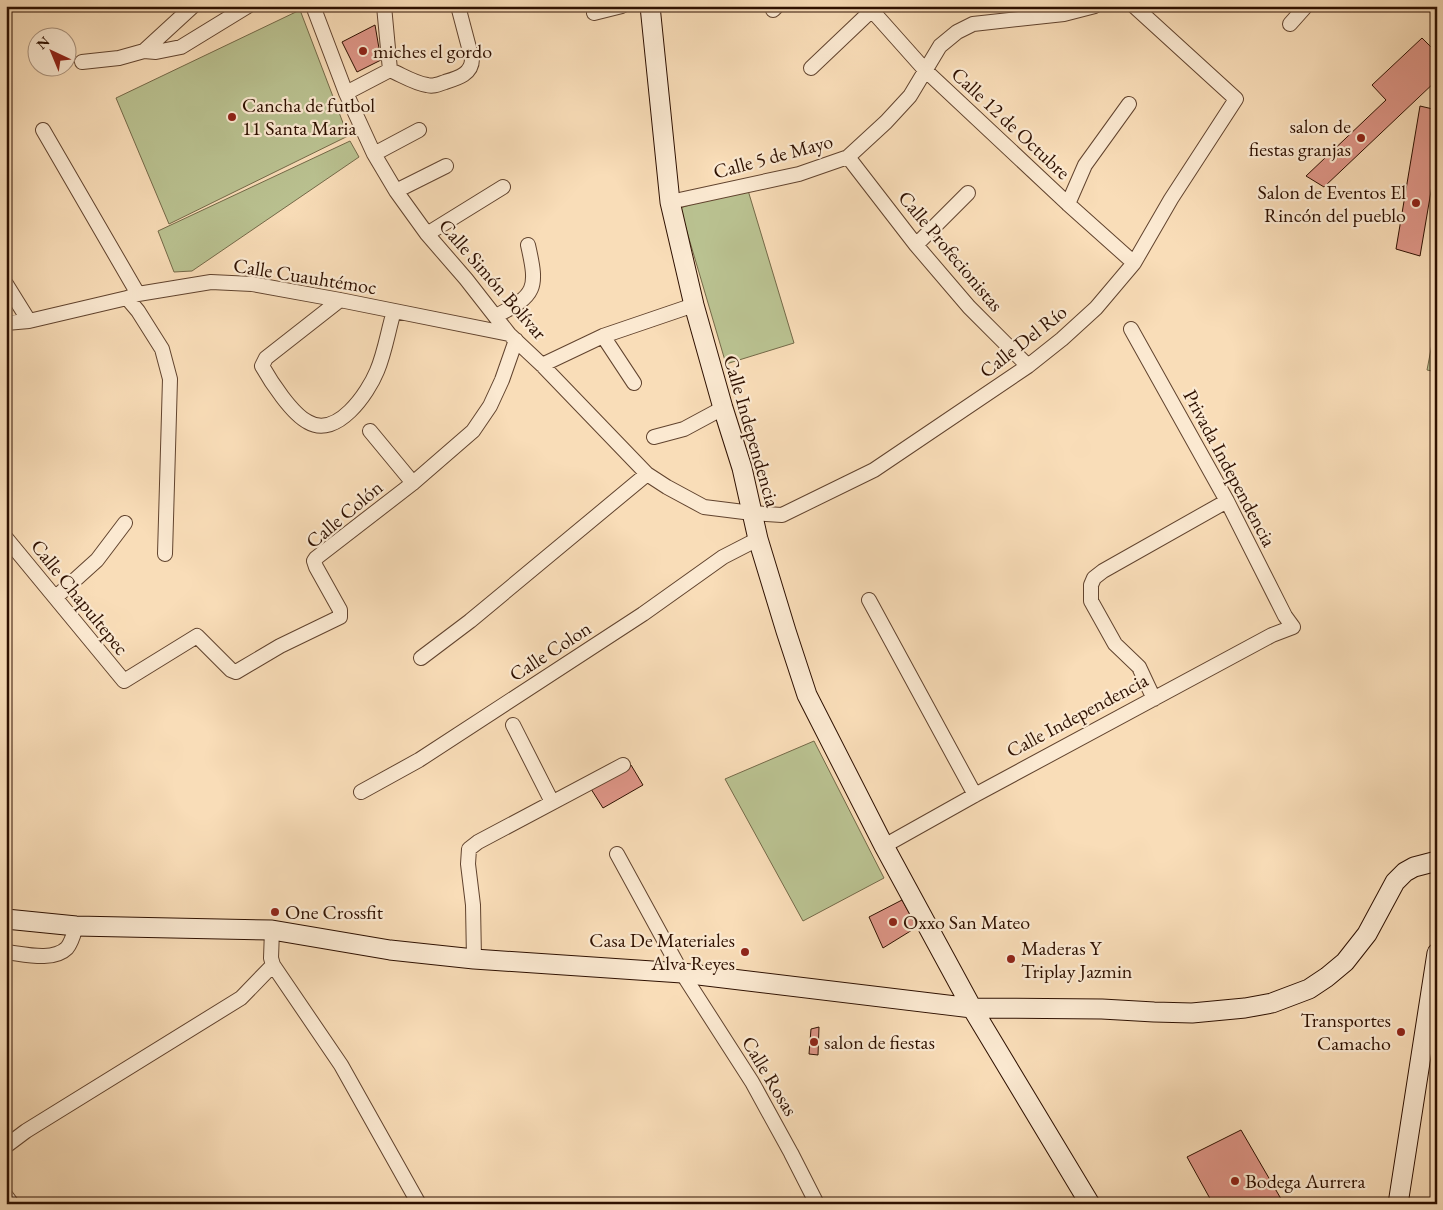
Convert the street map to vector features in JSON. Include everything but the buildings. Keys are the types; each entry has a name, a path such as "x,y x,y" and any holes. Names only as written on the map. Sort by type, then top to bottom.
{"main road":[{"name":"Calle Independencia","path":"650,6 670,202 694,304 742,468 758,539 807,695 884,846 972,1008 1090,1204"},
{"path":"6,919 76,926 272,930 390,950 682,973 972,1008 1192,1012 1245,1008 1272,1003 1309,989 1345,962 1367,934 1395,882 1405,872 1414,867 1437,862"},
{"path":"1398,1204 1437,953"}],"street":[{"path":"144,52 193,6"},
{"path":"82,62 119,58 144,52 156,52 181,47 248,6"},
{"name":"Calle Simón Bolívar","path":"313,6 346,93 374,154 396,191 427,234 512,337 542,365 647,474 667,487 704,506 752,513"},
{"path":"384,6 390,70"},
{"path":"390,70 420,83 433,86 461,77 467,72 471,67 472,59 458,6"},
{"path":"594,13 622,6"},
{"name":"Calle 5 de Mayo","path":"670,202 800,174 848,157 886,122 910,96 940,46 965,27 973,24 1064,14 1095,6"},
{"name":"Calle Del Río","path":"752,513 782,515 874,470 1028,366 1062,339 1096,308 1134,263 1171,199 1236,99 1134,6"},
{"path":"1290,24 1306,6"},
{"path":"811,68 870,8"},
{"name":"Calle 12 de Octubre","path":"870,8 925,70 1134,263"},
{"path":"346,93 390,70"},
{"path":"1068,204 1085,164 1129,104"},
{"path":"43,130 133,296 138,311 162,349 170,379 165,554"},
{"path":"374,154 418,130"},
{"name":"Calle Profecionistas","path":"848,157 916,245 969,307 1028,366"},
{"path":"396,191 446,166"},
{"path":"427,234 503,187"},
{"path":"916,245 968,193"},
{"path":"496,316 522,301 531,292 534,282 534,271 528,245"},
{"name":"Calle Cuauhtémoc","path":"6,323 29,321 133,296 211,282 252,284 340,300 512,337"},
{"path":"6,284 29,321"},
{"path":"340,300 266,358 262,366 272,384 306,422 320,426 336,422 347,415 364,395 378,370 394,311"},
{"path":"542,365 603,336 694,304"},
{"name":"Privada Independencia","path":"1131,330 1227,501 1285,616 1293,627"},
{"path":"603,336 634,383"},
{"name":"Calle Colón","path":"124,681 197,636 231,670 236,672 280,646 340,617 340,610 314,561 413,483 473,432 490,406 502,380 512,337"},
{"path":"654,437 684,429 723,408"},
{"path":"370,431 413,483"},
{"path":"422,658 470,621 647,474"},
{"path":"1154,699 1139,667 1115,644 1091,601 1091,585 1094,578 1104,571 1227,501"},
{"path":"56,597 97,560 116,537 124,523"},
{"name":"Calle Chapultepec","path":"6,538 124,681"},
{"name":"Calle Colon","path":"361,792 419,760 635,620 723,558 758,539"},
{"path":"869,600 975,795"},
{"name":"Calle Independencia","path":"884,846 1272,635 1293,627"},
{"path":"513,725 552,802"},
{"path":"474,958 473,906 468,864 469,849 478,842 622,765"},
{"name":"Calle Rosas","path":"617,854 682,973 752,1082 817,1204"},
{"path":"6,952 47,956 58,954 71,941 76,926"},
{"path":"272,930 271,958 273,965 340,1065 419,1204"},
{"path":"6,1146 26,1131 241,998 273,965"},
{"path":"6,1196 12,1204"}],"green space":[{"name":"Cancha de futbol 11 Santa Maria","path":"300,10 348,136 169,224 116,98"},
{"path":"350,141 359,157 192,271 174,272 158,231"},
{"path":"747,187 794,343 726,364 680,208"},
{"path":"1437,318 1437,372 1427,370"},
{"path":"814,741 884,878 803,921 725,779"}],"place":[{"name":"miches el gordo","path":"363,51"},
{"name":"Cancha de futbol 11 Santa Maria","path":"232,117"},
{"name":"salon de fiestas granjas","path":"1361,138"},
{"name":"Salon de Eventos El Rincón del pueblo","path":"1416,203"},
{"name":"One Crossfit","path":"275,912"},
{"name":"Oxxo San Mateo","path":"893,922"},
{"name":"Casa De Materiales Alva Reyes","path":"745,952"},
{"name":"Maderas Y Triplay Jazmin","path":"1011,959"},
{"name":"Transportes Camacho","path":"1401,1032"},
{"name":"salon de fiestas","path":"814,1042"},
{"name":"Bodega Aurrera","path":"1235,1181"}]}
